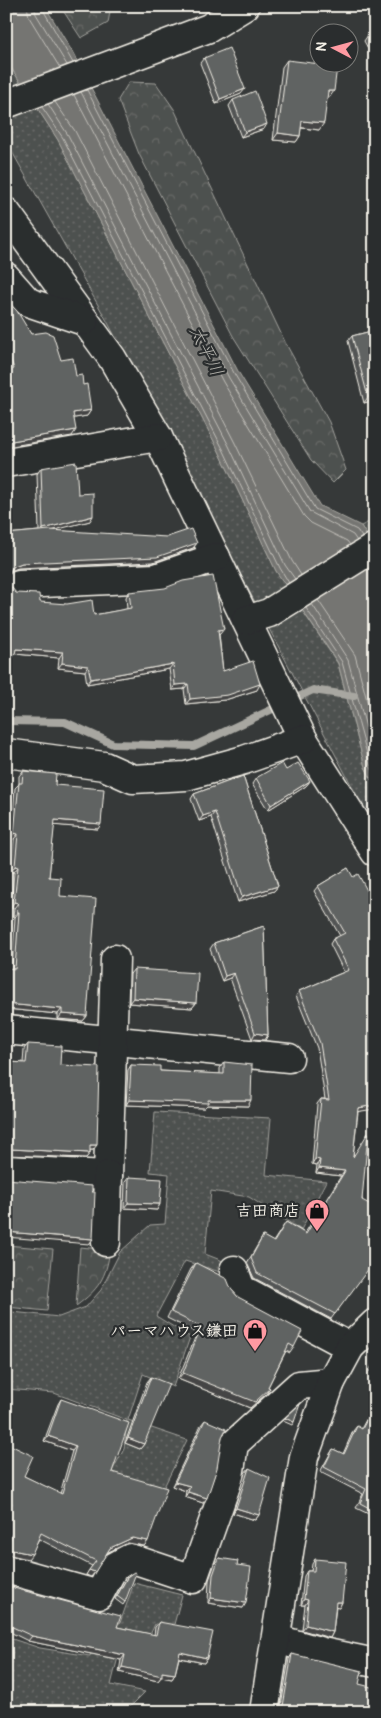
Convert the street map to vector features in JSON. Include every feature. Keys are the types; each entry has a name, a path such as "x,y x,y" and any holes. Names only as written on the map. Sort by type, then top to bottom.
{"street":[{"path":"8,103 209,28 245,6"},
{"path":"6,212 112,358 158,437 216,557 257,616 286,703 303,739 375,852"},
{"path":"6,277 28,302 84,321"},
{"path":"6,463 158,437"},
{"path":"257,616 374,547"},
{"path":"19,584 156,578 216,557"},
{"path":"6,753 104,766 132,778 186,776 244,760 303,739"},
{"path":"106,1242 114,1043 115,959"},
{"path":"6,1030 114,1043 289,1058"},
{"path":"6,1170 108,1175"},
{"path":"234,1270 241,1290 350,1347"},
{"path":"264,1712 277,1639 304,1457 331,1382 350,1347 375,1323"},
{"path":"6,1569 99,1595 114,1567 130,1558 193,1579 229,1477 234,1444 298,1386 331,1382"},
{"path":"277,1639 322,1652 375,1662"}],"green space":[{"path":"60,6 111,6 108,23 81,38"},
{"path":"6,60 58,140 219,451 276,571 338,664 365,767 375,784 375,830 107,321 6,141"},
{"path":"129,82 156,83 174,109 286,344 329,422 346,470 333,483 311,460 233,336 139,154 118,100"},
{"path":"375,519 375,549 361,526"},
{"path":"155,1112 271,1118 266,1175 326,1181 301,1230 249,1197 211,1191 205,1254 223,1261 220,1272 185,1261 156,1316 190,1337 173,1387 143,1374 128,1420 187,1440 161,1493 111,1473 124,1449 127,1420 54,1393 6,1389 12,1312 59,1317 86,1307 101,1290 120,1252 150,1225 165,1224 169,1174 150,1172"},
{"path":"6,1245 53,1249 47,1311 7,1307 6,1314"},
{"path":"80,1247 110,1250 104,1276 96,1288 76,1306"},
{"path":"134,1583 182,1595 173,1628 155,1624 150,1635 125,1629 111,1685 145,1692 125,1712 6,1712 6,1637 40,1648 90,1656 98,1617 120,1623"}],"water":[{"name":"太平川","path":"6,6 45,6 73,53 239,373 320,506 361,526 375,549 375,786 365,767 338,663 276,571 219,451 58,140 6,60"}],"building":[{"path":"375,32 375,49 368,35"},
{"path":"229,48 245,89 220,99 204,58"},
{"path":"287,60 308,63 308,72 336,72 334,91 328,91 324,123 302,121 300,136 278,133"},
{"path":"255,91 267,124 245,132 233,100"},
{"path":"6,300 17,311 31,334 46,332 53,335 61,360 73,358 76,376 82,375 83,385 87,384 91,410 73,413 76,430 6,442 6,371 14,369 6,346"},
{"path":"375,330 375,395 368,397 352,336"},
{"path":"76,462 78,494 93,493 93,516 43,529 41,468"},
{"path":"191,529 197,543 157,557 22,563 14,566 8,573 6,534 50,530 167,537"},
{"path":"213,576 224,629 218,630 223,671 253,661 260,684 228,695 190,699 188,684 175,685 173,664 91,679 88,666 62,663 63,652 16,649 15,654 6,653 6,583 16,593 39,594 40,602 67,604 92,600 94,615 131,608 129,592 165,588 183,581"},
{"path":"282,763 286,770 298,763 310,781 271,805 256,778"},
{"path":"23,771 56,774 55,785 104,789 101,824 55,820 49,877 61,878 60,896 96,899 87,1016 62,1014 62,1009 6,1004 8,968 15,969 19,912 17,912 18,903 14,902 18,867 15,866 18,834 14,833 19,783 22,783"},
{"path":"243,776 278,886 242,897 215,812 203,816 194,794"},
{"path":"348,868 353,877 358,874 375,905 375,1105 358,1108 353,1157 368,1133 362,1200 375,1207 375,1259 335,1314 257,1273 251,1258 263,1236 274,1242 286,1222 306,1234 345,1171 319,1168 320,1160 315,1159 321,1099 329,1100 320,1043 299,991 349,970 333,939 345,933 318,886"},
{"path":"264,926 268,1035 255,1033 234,973 225,976 214,943"},
{"path":"134,969 198,973 196,1003 133,998"},
{"path":"28,1044 61,1046 60,1065 99,1067 97,1145 90,1145 90,1153 10,1149 6,1151 6,1091 9,1062 26,1063"},
{"path":"224,1062 252,1065 251,1100 208,1100 208,1103 129,1100 131,1065 160,1066 160,1071 224,1074"},
{"path":"129,1177 162,1179 160,1204 128,1203"},
{"path":"6,1179 92,1186 92,1192 95,1192 93,1239 6,1232"},
{"path":"196,1263 227,1279 231,1289 238,1297 302,1331 294,1347 289,1344 268,1387 270,1388 255,1402 183,1373 201,1327 171,1312"},
{"path":"151,1377 169,1384 144,1444 128,1438"},
{"path":"61,1399 129,1423 112,1472 167,1488 148,1541 132,1538 110,1548 95,1572 89,1570 96,1561 41,1533 32,1554 7,1549 12,1536 6,1533 6,1517 12,1503 6,1500 6,1443 33,1456 24,1476 62,1494 76,1446 48,1436"},
{"path":"300,1404 294,1422 285,1418"},
{"path":"375,1404 375,1511 360,1503 366,1489 324,1467 333,1449 344,1454 357,1426 362,1429"},
{"path":"205,1420 226,1429 222,1437 217,1468 207,1498 188,1492 190,1486 175,1482"},
{"path":"249,1468 270,1478 259,1515 236,1508"},
{"path":"219,1558 238,1561 237,1565 251,1567 246,1603 211,1598 213,1575"},
{"path":"315,1559 346,1562 342,1602 336,1602 333,1632 306,1625 308,1600 304,1599 307,1571 314,1571"},
{"path":"134,1572 136,1573 125,1602 117,1596 128,1576"},
{"path":"6,1586 121,1616 117,1627 156,1635 159,1622 213,1632 207,1658 180,1652 175,1674 162,1672 162,1676 122,1667 125,1655 32,1636 6,1624"},
{"path":"292,1654 362,1671 359,1684 375,1688 375,1712 282,1712"}],"waterway":[{"path":"6,721 65,722 113,744 194,746 313,690 354,696"}],"place":[{"name":"吉田商店","path":"317,1232"},
{"name":"パーマハウス鎌田","path":"255,1352"}]}
